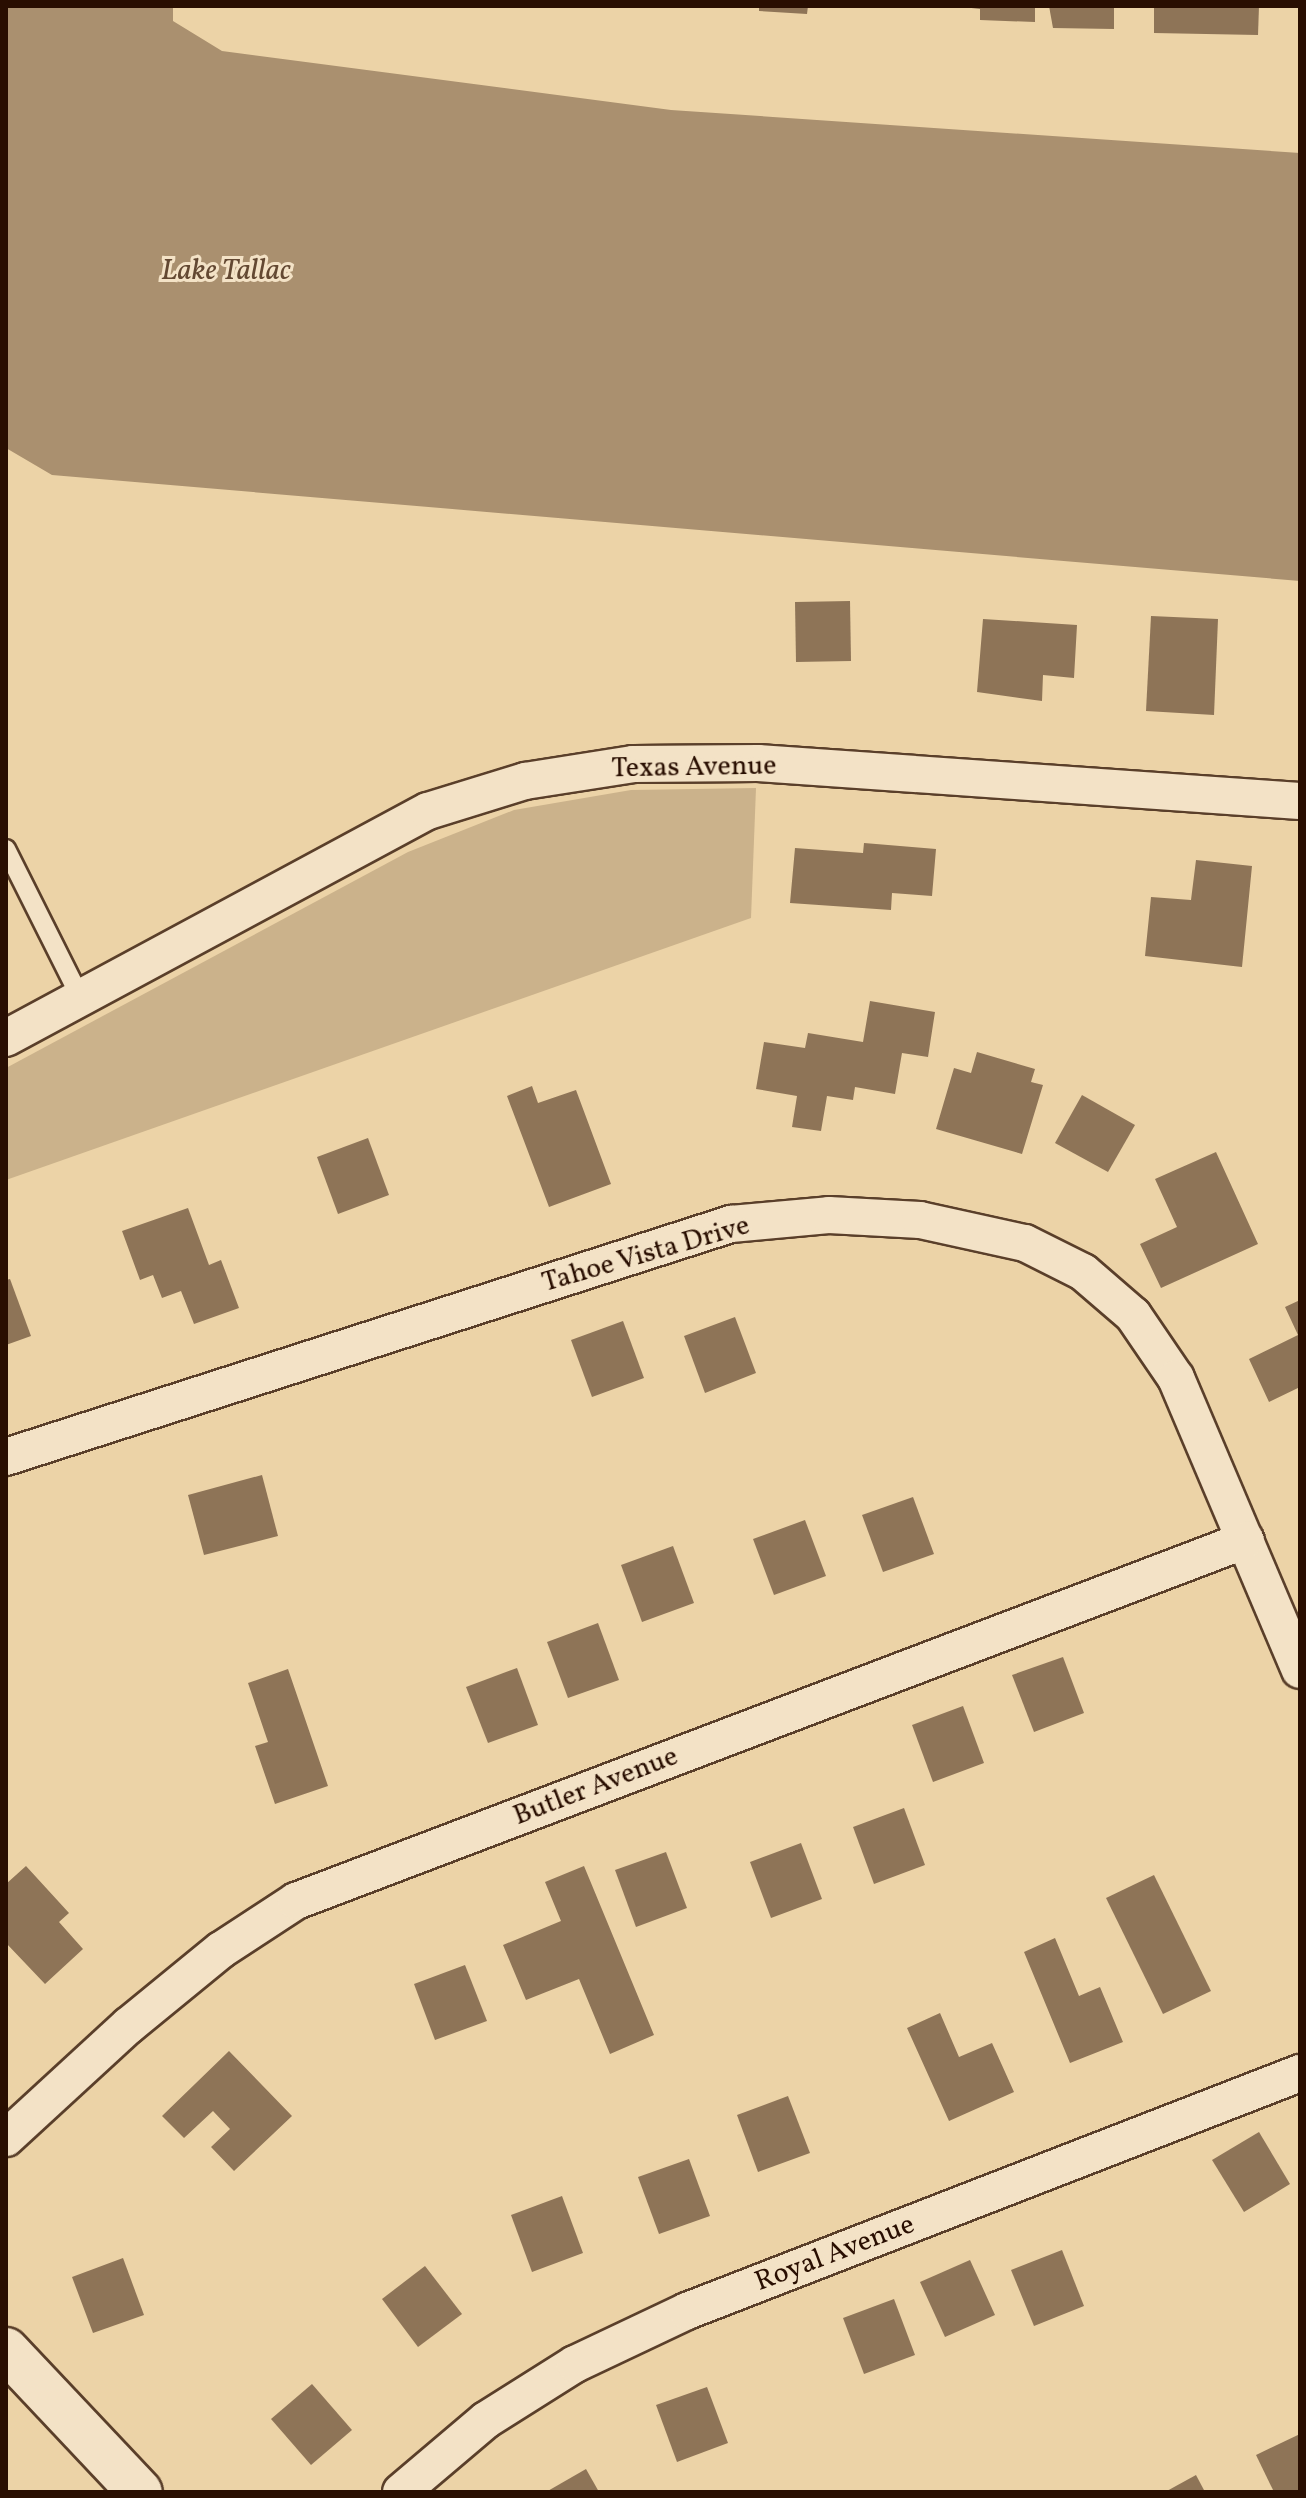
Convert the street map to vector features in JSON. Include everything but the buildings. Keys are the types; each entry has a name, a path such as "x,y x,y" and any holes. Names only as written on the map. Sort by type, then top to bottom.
{"street":[{"name":"Texas Avenue","path":"6,1038 428,811 556,776 633,764 758,763 1300,801"},
{"name":"Tahoe Vista Drive","path":"6,1457 731,1224 829,1215 920,1220 1025,1243 1083,1272 1133,1315 1176,1378 1300,1670"},
{"name":"Butler Avenue","path":"6,2138 128,2026 221,1950 296,1901 1246,1540"},
{"name":"Royal Avenue","path":"401,2492 486,2420 575,2364 673,2318 1300,2073"},
{"path":"6,2350 140,2492"}],"lane":[{"path":"6,849 81,999"}],"shaded area":[{"path":"756,788 751,918 6,1180 6,1068 408,852 514,810 631,790"}],"water":[{"name":"Lake Tallac","path":"6,6 173,6 173,21 222,51 671,110 1300,153 1300,581 52,475 6,448"}]}
